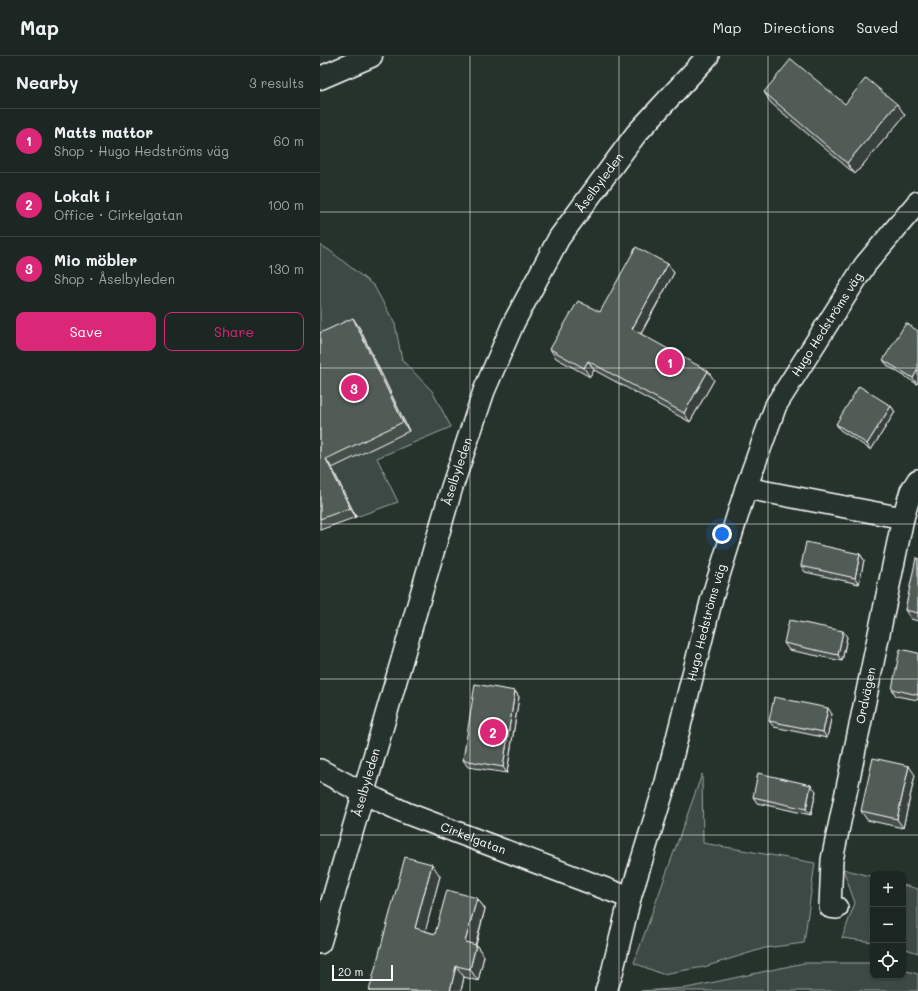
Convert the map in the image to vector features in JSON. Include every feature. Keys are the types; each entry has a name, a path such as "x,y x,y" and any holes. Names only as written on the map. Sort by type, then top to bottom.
{"highway":[{"path":"320,78 371,56"}],"street":[{"name":"Åselbyleden","path":"320,943 452,487 484,391 514,322 559,238 636,134 708,56"},
{"name":"Hugo Hedströms väg","path":"606,991 612,973 630,898 666,782 712,598 746,488 776,406 865,265 918,202"},
{"name":"Ordvägen","path":"837,908 830,906 832,860 903,518 911,490 918,480"},
{"path":"746,488 903,518"},
{"name":"Cirkelgatan","path":"320,770 363,793 406,813 630,898"}],"shaded area":[{"path":"320,245 329,250 374,286 395,324 402,360 432,391 451,427 377,458 398,502 356,517 332,468 320,345"},
{"path":"702,774 703,843 815,863 804,943 765,948 704,967 662,974 634,963"},
{"path":"843,869 870,876 870,942 842,938 855,903"},
{"path":"906,886 918,889 918,953 906,949"},
{"path":"804,963 869,963 870,979 906,979 906,971 918,974 918,991 641,991 687,988"}],"building":[{"path":"791,59 845,104 866,78 897,104 847,163 764,92"},
{"path":"636,247 668,264 632,329 708,371 684,413 588,361 584,368 550,349 578,301 600,312"},
{"path":"353,318 403,422 326,459 350,508 320,519 320,333"},
{"path":"906,323 918,331 918,369 913,378 883,360"},
{"path":"859,386 891,406 867,444 836,424"},
{"path":"806,542 860,554 855,578 801,566"},
{"path":"916,558 918,558 918,613 905,610"},
{"path":"789,620 843,631 838,655 784,643"},
{"path":"900,649 918,653 918,695 892,689"},
{"path":"475,684 515,691 503,767 463,760"},
{"path":"774,697 828,708 823,732 769,721"},
{"path":"873,758 909,766 897,819 861,811"},
{"path":"758,773 811,785 806,809 753,797"},
{"path":"405,857 432,864 415,928 435,934 447,890 477,898 465,942 476,945 470,969 456,966 450,991 369,991"}],"place":[{"name":"Matts mattor","path":"670,362"},
{"name":"Mio möbler","path":"354,388"},
{"name":"Lokalt i","path":"493,732"}]}
